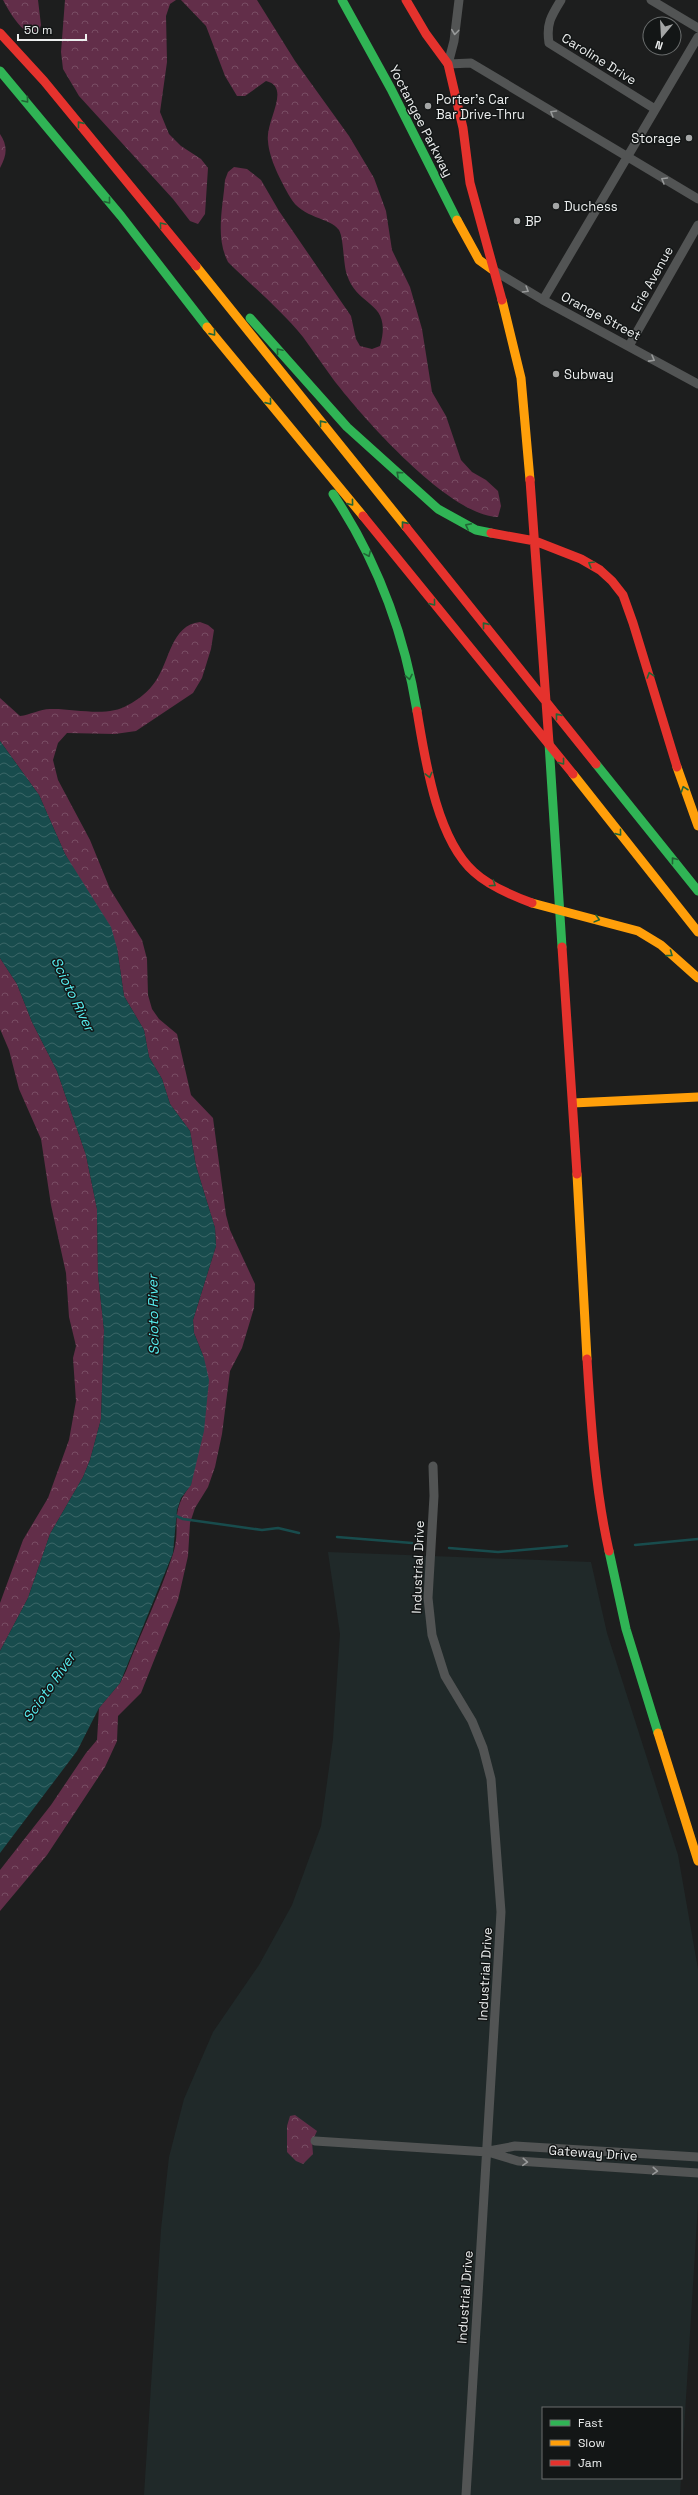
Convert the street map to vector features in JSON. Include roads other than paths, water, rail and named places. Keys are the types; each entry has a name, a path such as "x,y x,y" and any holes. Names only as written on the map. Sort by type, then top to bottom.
{"main road":[{"name":"Yoctangee Parkway","path":"342,0 391,89 472,250 479,260 493,270"},
{"path":"406,0 426,34 448,64 452,88 463,128 470,183 514,344 521,378 535,541 573,1103 589,1399 602,1520 626,1629 698,1861"},
{"path":"0,33 44,81 187,255 592,757 698,891"},
{"path":"0,71 131,228 188,303 512,698 698,932"},
{"path":"201,274 242,309 347,427 438,509 476,530 535,541 581,558 600,570 623,595 645,657 683,787 698,826"},
{"path":"297,437 368,551 404,651 430,777 446,830 473,870 509,895 559,912 594,917 640,932 680,961 698,978"},
{"path":"573,1103 698,1097"}],"street":[{"path":"459,0 454,41 448,64 471,64 698,199"},
{"name":"Caroline Drive","path":"561,0 547,29 549,44 655,109"},
{"path":"651,0 698,28"},
{"path":"543,300 698,37"},
{"name":"Erie Avenue","path":"629,346 698,225"},
{"name":"Orange Street","path":"493,270 543,300 698,384"},
{"name":"Industrial Drive","path":"433,1466 434,1496 428,1598 432,1635 446,1676 472,1722 483,1748 491,1778 501,1912 501,1943 466,2495"},
{"name":"Gateway Drive","path":"315,2141 488,2152 518,2161 698,2173"},
{"name":"Gateway Drive","path":"488,2152 515,2146 698,2157"}],"water":[{"name":"Scioto River","path":"0,741 39,795 65,854 111,927 117,948 124,996 144,1030 149,1057 162,1079 170,1104 190,1131 196,1166 215,1228 216,1246 193,1320 194,1333 204,1358 209,1380 204,1431 191,1485 181,1498 177,1510 173,1553 120,1683 99,1708 77,1751 0,1853 0,1651 28,1598 50,1534 83,1477 90,1460 101,1419 104,1330 98,1275 97,1209 86,1155 57,1071 32,1022 17,984 0,958"}],"waterway":[{"path":"174,1515 183,1519 262,1530 278,1528 299,1533"},
{"path":"337,1537 412,1543"},
{"path":"635,1545 698,1539"},
{"path":"449,1548 498,1552 567,1546"}],"place":[{"name":"Porter's Car Bar Drive-Thru","path":"428,106"},
{"name":"Storage","path":"689,138"},
{"name":"Duchess","path":"556,206"},
{"name":"BP","path":"517,221"},
{"name":"Subway","path":"556,374"}]}
